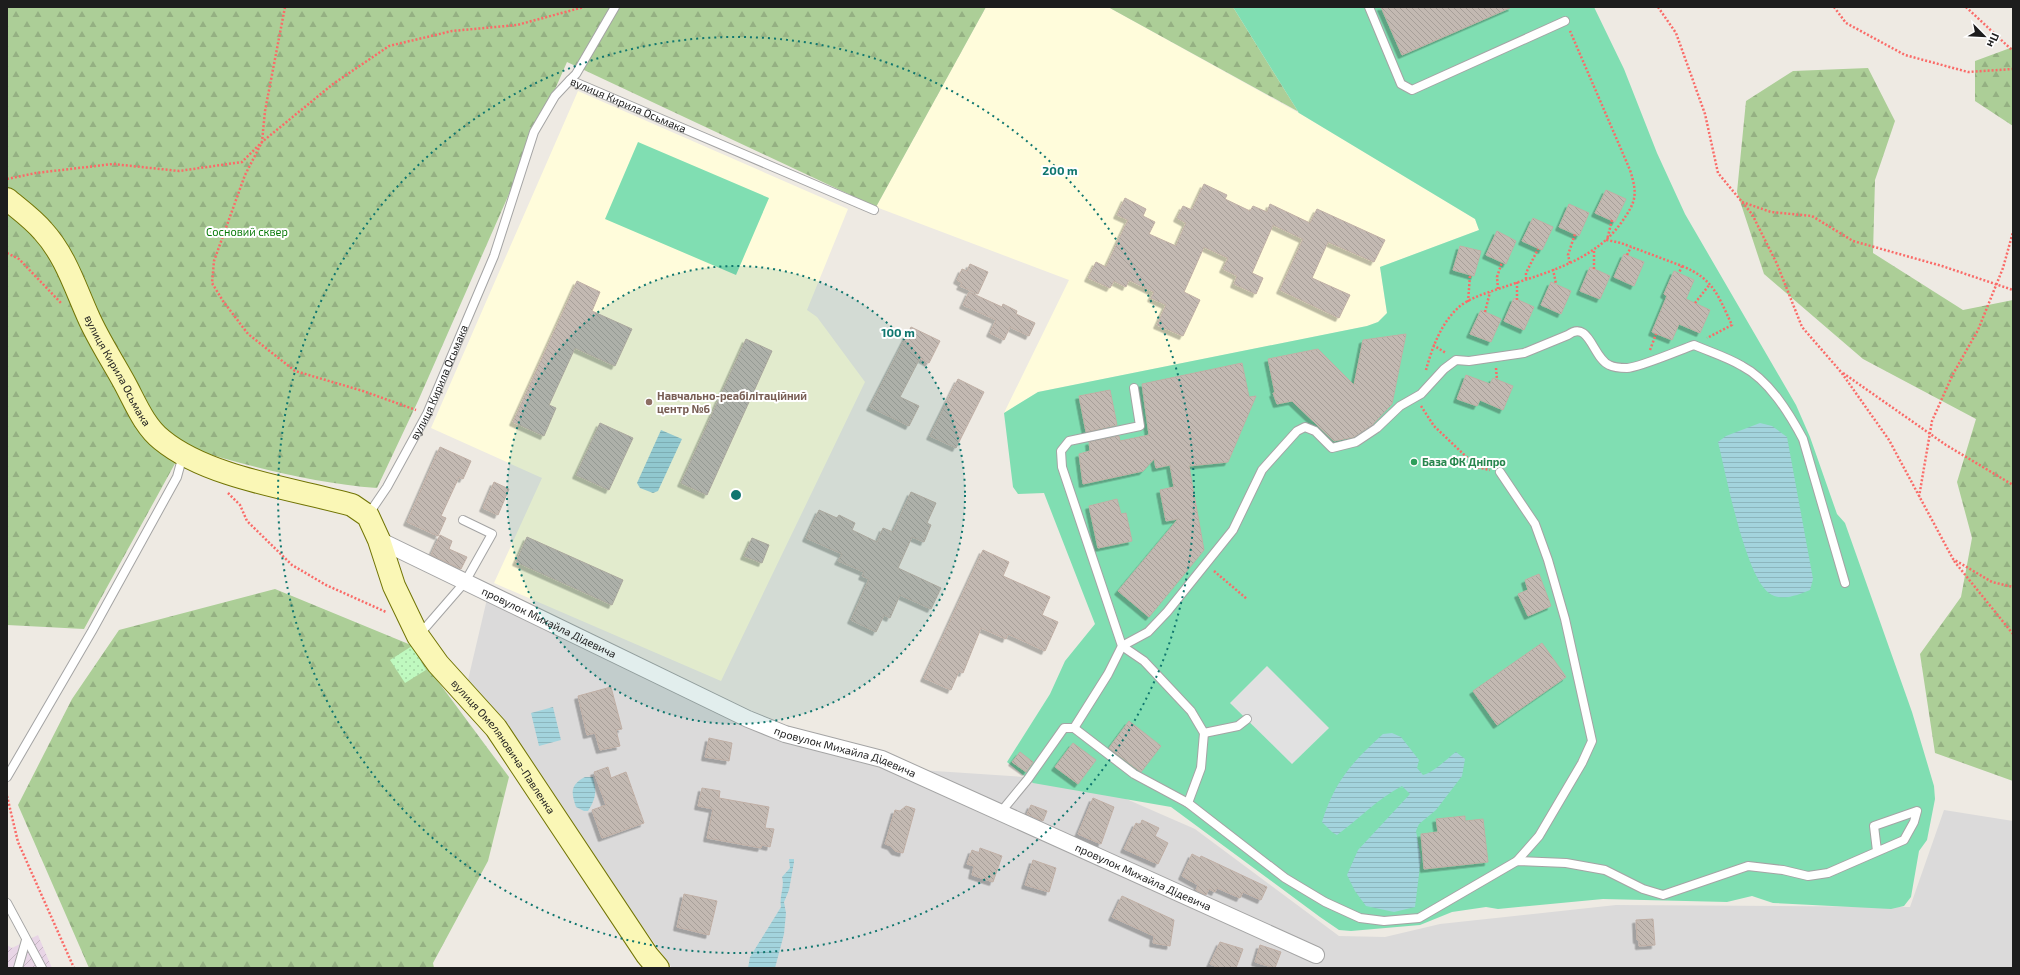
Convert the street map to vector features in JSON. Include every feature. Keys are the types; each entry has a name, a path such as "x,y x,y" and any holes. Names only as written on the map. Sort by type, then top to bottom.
{"street":[{"name":"вулиця Кирила Осьмака","path":"7,199 44,231 59,254 88,317 144,420 161,440 183,454 232,474 352,505 368,516"},
{"name":"вулиця Омеляновича-Павленка","path":"368,516 379,540 394,586 415,629 438,664 496,728 647,955 658,968"},
{"name":"провулок Михайла Дідевича","path":"379,540 748,719 784,734 882,759 1316,955"}],"lane":[{"path":"570,80 576,74 614,7"},
{"path":"1368,7 1401,84 1412,90 1566,21"},
{"name":"вулиця Кирила Осьмака","path":"368,516 387,488 427,414 494,256 534,132 555,96 570,80 874,210"},
{"path":"1074,728 1108,674 1122,646 1148,632 1206,564 1233,530 1262,470 1297,431 1304,427 1315,431 1332,448 1356,442 1377,428 1400,406 1421,394 1444,369 1456,360 1469,361 1524,353 1568,335 1574,330 1580,330 1585,334 1598,356 1608,365 1627,368 1694,345 1742,365 1756,375 1794,422 1803,439 1845,583"},
{"path":"1134,388 1140,426 1069,441 1061,451 1062,467 1122,646 1144,661 1191,712 1204,734 1201,768 1188,803"},
{"path":"7,777 92,631 177,477 183,454"},
{"path":"1000,813 1028,779 1064,728 1074,728 1134,774 1188,803 1285,878 1325,902 1360,918 1384,921 1419,918 1517,861 1538,836 1582,763 1592,741 1565,620 1548,560 1534,524 1500,472"},
{"path":"415,629 465,582 492,534 462,520"},
{"path":"1204,734 1238,726 1247,719"},
{"path":"1517,861 1566,863 1605,870 1643,889 1663,895 1748,866 1783,870 1808,876 1828,873 1904,840 1914,822 1917,811 1874,826 1877,851"},
{"path":"7,903 42,968"},
{"path":"18,968 26,940"}],"path":[{"path":"285,7 264,111 262,142 245,175 214,261 212,282 223,301 248,334 295,371 363,391 427,414"},
{"path":"7,179 36,173 113,164 179,171 242,162 262,142 333,84 389,46 452,31 517,25 584,7"},
{"path":"1658,7 1676,33 1705,114 1718,173 1752,214 1777,264 1802,327 1841,372 1889,440 1953,559 2013,634"},
{"path":"1834,7 1846,23 1905,56 1968,72 2013,69"},
{"path":"1966,7 2013,51"},
{"path":"1500,472 1477,467 1434,426 1419,402 1433,345 1444,326 1459,307 1490,292 1570,262 1594,250 1607,240 1628,213 1636,188 1630,170 1566,21"},
{"path":"1742,201 1771,212 1812,216 1853,241 1942,266 2013,290"},
{"path":"1607,240 1612,220"},
{"path":"1919,497 1932,421 1953,374 1978,330 1996,285 2013,232"},
{"path":"1570,262 1568,255 1575,234"},
{"path":"1607,240 1631,247 1698,272 1714,288 1732,325 1694,345"},
{"path":"1628,255 1631,247"},
{"path":"1526,279 1526,273 1538,249"},
{"path":"1594,250 1594,269"},
{"path":"7,253 19,259 68,310"},
{"path":"1498,289 1498,277 1502,262"},
{"path":"1679,273 1682,266"},
{"path":"1553,269 1556,284"},
{"path":"1468,302 1470,275"},
{"path":"1517,282 1517,300"},
{"path":"1695,303 1710,284"},
{"path":"1485,312 1490,292"},
{"path":"1841,372 1946,446 2013,485"},
{"path":"224,489 240,505 248,521 292,565 347,595 415,629"},
{"path":"1953,559 1992,582 2013,587"},
{"path":"1206,564 1247,599"},
{"path":"7,796 18,842 74,968"}],"shaded area":[{"path":"986,7 1108,7 1299,113 1475,219 1479,230 1380,267 1387,313 1378,322 1367,326 1038,392 1004,413 1069,280 876,207"},
{"name":"Навчально-реабілітаційний центр №6","path":"578,91 848,209 807,310 817,317 865,382 721,681 494,583 542,478 431,428"},
{"path":"487,599 817,749 920,770 1085,781 1195,829 1339,936 1385,937 1440,924 1616,905 1910,907 1944,810 2013,821 2013,968 672,968 468,680"},
{"path":"1267,666 1329,728 1292,764 1230,703"},
{"path":"38,935 52,968 7,968 7,945 12,948"}],"green space":[{"name":"Сосновий сквер","path":"7,7 986,7 876,207 567,62 418,401 377,488 353,486 305,478 187,448 183,449 84,629 7,625"},
{"path":"1108,7 1233,7 1298,111"},
{"name":"База ФК Дніпро","path":"1233,7 1594,7 1624,69 1657,153 1685,214 1796,405 1810,437 1837,514 1845,523 1912,712 1934,786 1935,799 1927,840 1919,851 1911,897 1904,906 1891,909 1773,903 1752,896 1727,902 1603,899 1498,909 1486,907 1452,912 1420,925 1351,931 1339,930 1171,807 1033,783 1007,762 1050,694 1065,661 1095,624 1044,493 1018,494 1013,487 1004,413 1038,392 1367,326 1378,322 1387,313 1380,267 1479,230 1475,219 1299,113"},
{"path":"2013,47 2013,126 1975,101 1975,61"},
{"path":"1868,68 1895,121 1875,180 1873,253 1963,310 2013,300 2013,781 1935,753 1920,654 1961,597 1972,538 1957,482 1976,419 1863,359 1764,274 1737,192 1746,101 1793,71"},
{"path":"638,142 769,198 736,275 605,219"},
{"path":"275,589 411,645 509,777 488,861 433,963 434,968 89,968 18,805 72,699 119,630"},
{"path":"412,646 426,670 405,683 390,660"}],"water":[{"path":"1760,423 1772,426 1787,437 1813,579 1810,590 1790,597 1779,597 1769,593 1760,583 1752,566 1744,546 1731,499 1718,442 1726,436"},
{"path":"661,430 682,439 658,491 653,493 640,488 637,483"},
{"path":"553,707 561,740 539,746 531,713"},
{"path":"1392,733 1401,737 1419,760 1417,768 1423,775 1436,768 1456,752 1465,759 1462,776 1436,810 1419,824 1416,831 1421,858 1415,907 1394,912 1366,906 1355,891 1347,875 1358,850 1410,794 1402,786 1393,791 1337,835 1322,822 1332,795 1346,773 1362,754 1383,734"},
{"path":"585,777 593,777 595,786 593,802 588,811 584,811 576,807 573,797 574,786"},
{"path":"789,859 794,859 794,862 789,890 784,902 786,913 784,934 775,968 748,968 750,957 781,907 783,884 782,877 790,868"}],"building":[{"path":"1381,7 1512,7 1402,55"},
{"path":"1204,184 1227,195 1225,199 1250,211 1253,206 1267,212 1270,204 1310,223 1317,209 1385,240 1374,262 1328,242 1312,278 1350,295 1339,318 1280,290 1303,239 1273,225 1252,273 1263,278 1256,294 1234,284 1237,276 1223,269 1228,258 1204,247 1184,292 1200,300 1183,336 1157,325 1166,305 1151,298 1154,292 1129,280 1126,287 1114,281 1110,288 1088,278 1096,262 1106,267 1128,220 1117,215 1125,198 1146,209 1143,216 1155,222 1149,234 1176,246 1186,223 1177,218 1183,206 1192,210"},
{"path":"1606,190 1626,199 1615,222 1595,213"},
{"path":"1569,204 1589,213 1579,236 1559,227"},
{"path":"1533,218 1553,227 1542,250 1522,241"},
{"path":"1497,231 1516,241 1506,264 1486,255"},
{"path":"1460,246 1481,251 1474,276 1453,270"},
{"path":"1624,254 1644,262 1634,286 1614,277"},
{"path":"970,264 988,272 978,294 960,286 962,283 957,280 962,269 967,271"},
{"path":"1590,267 1610,276 1600,299 1580,291"},
{"path":"1674,271 1694,280 1686,299 1710,310 1700,333 1679,324 1672,340 1652,332 1667,296 1664,294"},
{"path":"577,281 600,292 592,311 632,329 615,366 575,348 549,405 556,408 544,436 513,422"},
{"path":"1551,282 1571,291 1561,314 1541,305"},
{"path":"969,292 1002,307 1003,304 1017,311 1016,314 1035,323 1029,336 1010,327 1004,340 990,333 996,320 963,305"},
{"path":"1514,298 1534,307 1524,330 1504,321"},
{"path":"1481,310 1501,319 1491,342 1470,334"},
{"path":"911,327 940,341 929,363 920,358 900,397 919,406 909,426 870,407"},
{"path":"1406,334 1392,404 1372,425 1354,437 1334,441 1292,401 1277,404 1273,393 1275,393 1268,359 1318,349 1354,385 1363,340"},
{"path":"746,339 772,351 707,495 681,483"},
{"path":"1242,363 1249,397 1256,396 1228,462 1189,466 1204,550 1149,617 1118,591 1178,519 1166,521 1160,490 1174,487 1170,465 1156,468 1154,459 1143,471 1083,484 1079,454 1090,451 1089,442 1119,436 1120,441 1149,435 1142,384"},
{"path":"1466,375 1490,384 1493,378 1513,386 1503,410 1480,400 1477,406 1457,399"},
{"path":"958,379 984,392 956,448 930,436"},
{"path":"1110,390 1117,425 1086,432 1079,396"},
{"path":"600,423 633,438 609,490 576,475"},
{"path":"440,447 471,461 463,479 459,477 441,516 446,518 438,536 407,522"},
{"path":"494,482 509,489 498,515 483,508"},
{"path":"911,492 936,503 927,523 931,525 924,542 912,537 898,568 941,588 931,609 900,595 890,618 884,615 876,632 851,620 869,579 862,576 864,572 838,561 842,554 806,538 819,510 837,518 839,515 855,523 852,530 877,542 883,528 893,532"},
{"path":"1117,499 1121,514 1126,513 1132,541 1098,548 1089,506"},
{"path":"440,535 452,541 449,549 467,557 461,569 431,555"},
{"path":"527,537 623,580 612,605 516,562"},
{"path":"752,538 769,545 762,563 744,556"},
{"path":"983,550 1009,562 1003,576 1050,597 1042,615 1058,622 1045,651 1008,634 1006,639 981,628 963,673 959,671 951,690 924,678"},
{"path":"1539,574 1551,606 1528,616 1518,594 1528,590 1525,580"},
{"path":"1542,643 1566,677 1497,725 1473,691"},
{"path":"611,687 622,729 616,730 620,746 600,750 595,733 587,735 578,696"},
{"path":"1129,721 1161,746 1141,772 1109,748"},
{"path":"709,738 732,743 729,761 705,757"},
{"path":"1073,743 1096,760 1078,784 1055,767"},
{"path":"1020,752 1033,762 1026,772 1012,762"},
{"path":"608,767 611,778 626,772 644,823 602,838 592,810 606,805 594,772"},
{"path":"702,788 720,791 719,798 769,807 765,828 774,829 770,847 762,845 761,848 707,838 713,809 698,806"},
{"path":"1093,798 1114,807 1101,844 1078,834"},
{"path":"1031,805 1047,811 1043,821 1027,814"},
{"path":"906,806 915,809 903,853 895,851 891,846 885,844 895,810 900,811"},
{"path":"1465,816 1465,821 1483,819 1488,862 1424,869 1421,834 1438,832 1436,819"},
{"path":"1142,820 1159,828 1155,836 1168,843 1158,864 1124,849 1136,823 1140,825"},
{"path":"980,848 1002,856 993,882 972,875 974,866 967,864 972,850 979,853"},
{"path":"1192,854 1200,858 1201,856 1267,887 1261,900 1243,892 1240,898 1217,888 1215,892 1209,889 1206,895 1196,890 1198,885 1182,876"},
{"path":"1033,860 1056,868 1049,892 1025,885"},
{"path":"684,894 717,901 709,935 677,927"},
{"path":"1122,896 1174,920 1170,946 1153,943 1154,936 1112,917"},
{"path":"1653,919 1655,945 1639,946 1639,940 1637,940 1636,920"},
{"path":"1220,942 1243,949 1236,968 1220,968 1210,964"},
{"path":"1260,945 1281,952 1275,968 1255,962"}],"place":[{"name":"Навчально-реабілітаційний центр №6","path":"649,402"},
{"name":"База ФК Дніпро","path":"1414,462"}]}
